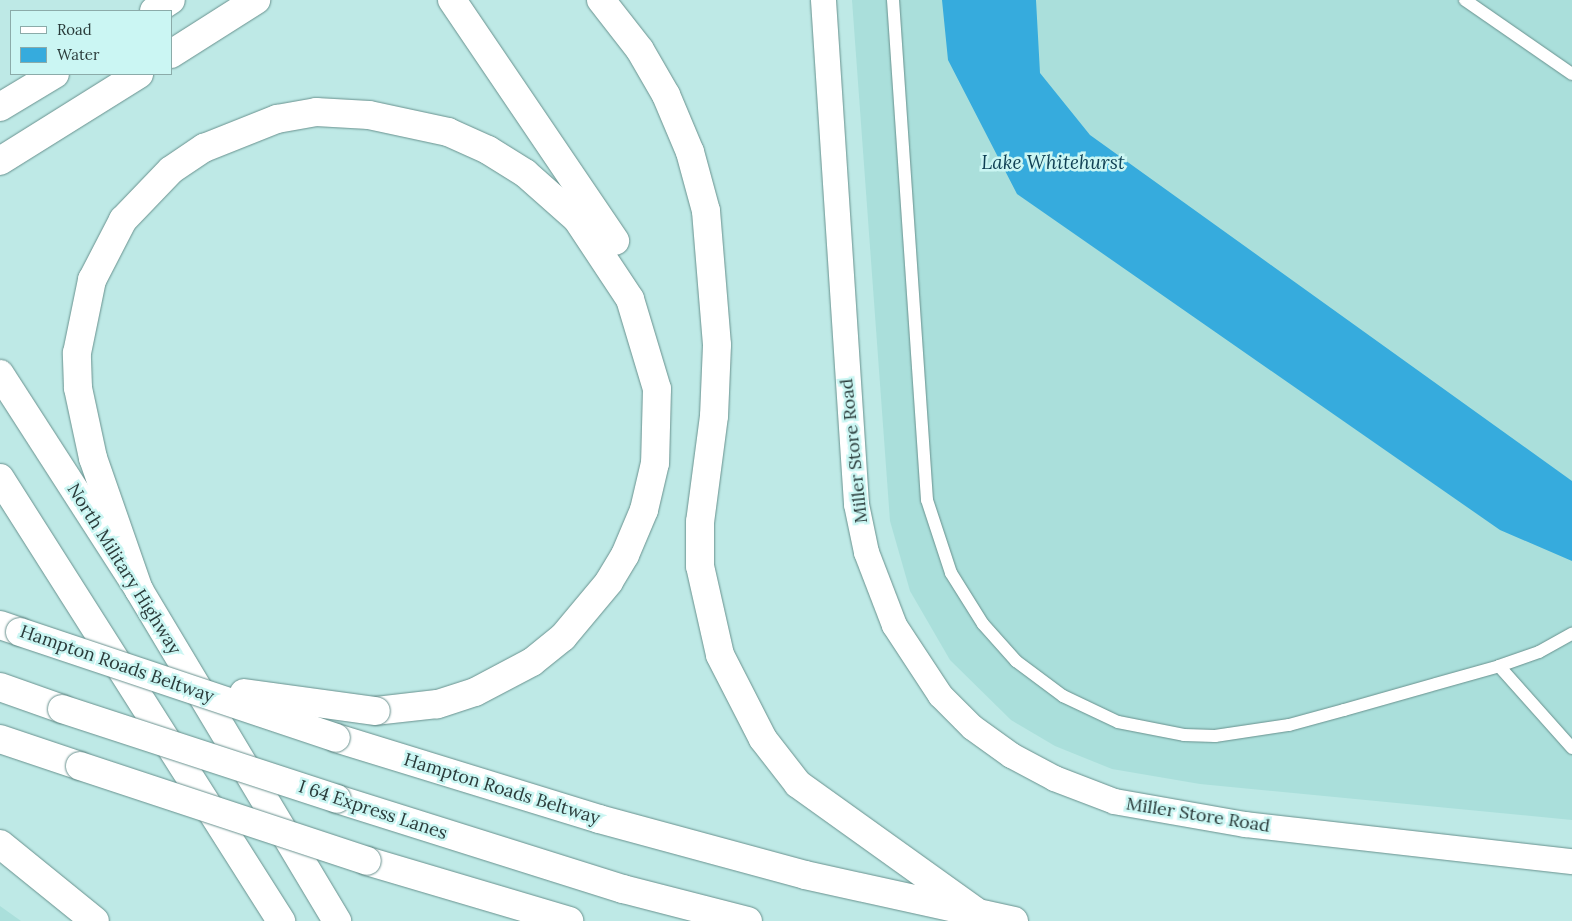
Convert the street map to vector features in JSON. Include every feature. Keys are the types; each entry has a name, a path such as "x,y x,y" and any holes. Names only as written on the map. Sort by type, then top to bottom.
{"main road":[{"path":"156,10 171,0"},
{"path":"172,53 256,0"},
{"path":"452,0 626,259 634,281 636,313"},
{"path":"601,0 640,50 666,95 690,152 706,211 717,345 714,416 700,522 700,566 720,655 763,739 798,784 978,913"},
{"path":"0,89 49,75"},
{"path":"0,108 51,75"},
{"path":"0,161 137,75"},
{"path":"139,590 83,424 77,353 82,316 92,280 123,220 171,170 204,148 249,127 316,112 369,115 448,132 503,159 558,201 608,261 636,313 658,389 656,454 644,510 609,582 563,637 504,679 437,704 376,711 159,678"},
{"name":"North Military Highway","path":"0,374 139,590 337,921"},
{"path":"0,478 281,921"},
{"name":"Hampton Roads Beltway","path":"10,628 336,738 777,867 1014,921"},
{"name":"I 64 Express Lanes","path":"0,687 337,799 623,889 748,921"},
{"path":"0,739 367,860 569,921"},
{"path":"0,844 94,921"}],"street":[{"name":"Miller Store Road","path":"823,0 856,504 866,552 894,625 940,695 972,726 1011,755 1054,778 1114,801 1245,824 1572,861"}],"lane":[{"path":"894,0 927,500 951,573 998,643 1038,679 1093,712 1184,735 1215,736 1289,724 1499,666 1539,652 1572,634"},
{"path":"1465,0 1572,74"},
{"path":"1499,666 1572,748"}],"shaded area":[{"path":"852,0 1572,0 1572,820 1200,784 1112,769 1055,746 1011,720 950,660 910,591 890,521"},
{"path":"0,906 21,921 0,921"}],"water":[{"name":"Lake Whitehurst","path":"942,0 1036,0 1040,73 1090,135 1572,481 1572,561 1500,530 1017,194 948,60"}]}
